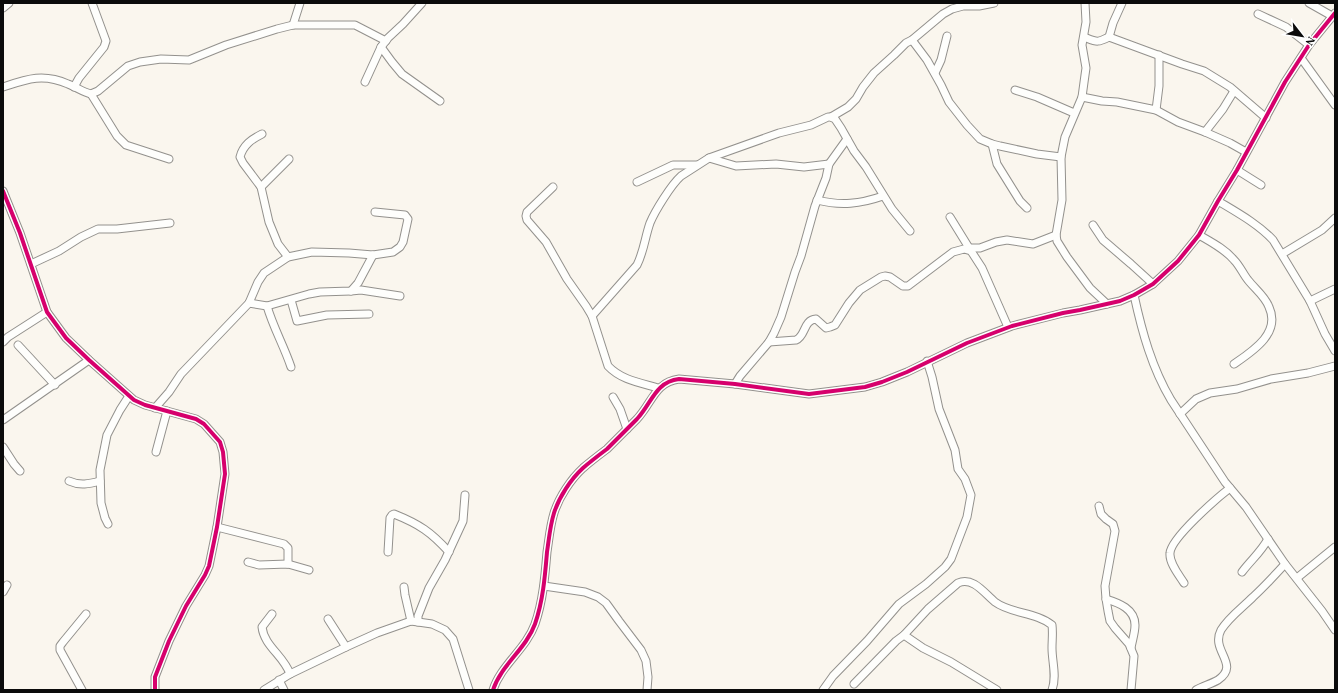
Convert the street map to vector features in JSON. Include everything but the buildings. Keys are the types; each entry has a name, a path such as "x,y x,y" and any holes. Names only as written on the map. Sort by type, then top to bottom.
{"street":[{"path":"3,8 9,3"},
{"path":"74,87 79,78 104,47 106,41 92,3"},
{"path":"293,25 300,3"},
{"path":"365,82 384,44 422,3"},
{"path":"592,316 637,265 642,256 650,222 677,179 709,158 773,135 811,124 823,118 831,117 848,107 856,99 874,73 906,44 943,14 952,8 979,6 994,3"},
{"path":"1085,3 1086,22 1082,45 1086,68 1082,97 1065,137 1061,157 1062,200 1056,236 1057,241 1090,288 1106,304"},
{"path":"493,690 500,675 528,639 535,624 544,586 550,526 559,500 578,473 639,417 658,388 672,380 679,379 735,384 809,394 865,387 907,372 927,361 967,343 1008,327 1063,313 1120,301 1153,284 1178,261 1199,235 1237,170 1285,82 1309,45 1334,15 1309,3"},
{"path":"1084,36 1099,42 1102,42 1109,37 1120,4"},
{"path":"1258,14 1286,27 1309,45"},
{"path":"91,94 98,91 128,66 140,62 161,59 189,60 232,43 293,25 355,25 384,44 392,62 402,74 421,86 440,101"},
{"path":"935,74 941,60 947,36"},
{"path":"1109,37 1204,71 1234,91 1266,118"},
{"path":"912,40 935,74 949,102 980,139 992,144 1037,154 1061,157"},
{"path":"1156,110 1159,55"},
{"path":"1301,58 1335,105"},
{"path":"3,87 28,79 43,77 61,81 91,94 117,136 126,145 169,159"},
{"path":"1015,90 1038,97 1074,113"},
{"path":"1205,132 1223,109 1234,91"},
{"path":"1082,97 1156,110 1178,122 1230,143 1246,152"},
{"path":"831,117 841,128 854,152 866,167 892,209 910,231"},
{"path":"262,134 246,144 240,157 261,187 269,222 278,244 288,257"},
{"path":"735,384 769,342 781,316 801,256 817,200 826,178 829,164 847,139"},
{"path":"992,144 997,164 1020,201 1027,208"},
{"path":"709,158 736,166 776,164 804,167 829,164"},
{"path":"261,187 289,159"},
{"path":"637,182 673,165 698,165"},
{"path":"1237,170 1261,185"},
{"path":"553,187 527,212 526,216 546,242 592,316 608,366 613,372 620,376 658,388"},
{"path":"3,191 20,233 47,312 66,338 129,396 139,403 196,419 204,424 220,442 223,452 225,474 209,566 206,575 186,606 166,647 155,677 155,690"},
{"path":"817,200 849,204 868,201 883,196"},
{"path":"1218,201 1245,217 1273,240 1310,301 1325,334 1335,351"},
{"path":"155,408 169,392 181,374 249,304 258,282 264,273 288,257 312,252 349,252 373,255 393,252 400,247 405,236 408,219 405,215 375,212"},
{"path":"950,217 982,268 1008,327"},
{"path":"1282,254 1322,230 1335,218"},
{"path":"31,264 98,229 117,229 170,223"},
{"path":"1093,225 1102,240 1153,284"},
{"path":"1199,235 1224,250 1233,259 1270,307 1272,324 1264,340 1234,364"},
{"path":"769,342 799,339 807,324 812,320 816,319 826,328 835,325 846,307 860,290 885,276 890,277 903,286 908,286 953,252 964,249 970,250 980,248 996,242 1007,240 1033,244 1056,236"},
{"path":"351,291 358,282 373,255"},
{"path":"1310,301 1335,289"},
{"path":"249,304 267,306 320,292 361,290 400,296"},
{"path":"1134,295 1140,323 1163,386 1202,449 1230,488 1246,506 1268,539 1335,630"},
{"path":"291,300 297,321 326,315 369,314"},
{"path":"267,306 270,318 286,351 291,367"},
{"path":"3,342 47,312"},
{"path":"18,345 55,385"},
{"path":"3,420 89,360"},
{"path":"823,690 833,676 867,641 899,604 926,584 945,567 951,559 967,517 971,495 965,478 958,469 955,450 939,409 927,361"},
{"path":"1180,414 1196,399 1210,393 1237,389 1271,379 1308,373 1335,366"},
{"path":"108,524 101,503 100,470 107,435 129,396"},
{"path":"613,397 620,409 627,429"},
{"path":"156,452 167,411"},
{"path":"3,447 20,471"},
{"path":"69,480 83,485 100,481"},
{"path":"1184,583 1170,558 1170,551 1174,542 1198,516 1230,488"},
{"path":"415,622 422,604 463,521 465,495"},
{"path":"1099,506 1101,514 1113,524 1115,531 1106,586 1106,599 1110,621 1130,644 1134,656 1132,690"},
{"path":"388,552 390,518 394,514 412,521 427,530 449,552"},
{"path":"217,527 284,544 288,548 288,564"},
{"path":"1242,572 1248,563 1264,548 1268,539"},
{"path":"1297,578 1335,548"},
{"path":"248,562 259,565 288,564 309,570"},
{"path":"1196,690 1218,680 1227,670 1227,663 1218,644 1218,636 1222,629 1231,617 1261,590 1286,564"},
{"path":"854,684 928,609 962,581 973,584 995,602 1035,616 1052,625 1054,634 1052,650 1055,673 1052,690"},
{"path":"544,586 585,592 598,597 606,603 642,650 646,661 648,677 647,690"},
{"path":"404,587 404,595 415,622"},
{"path":"1106,599 1120,603 1127,608 1132,617 1135,626 1131,648"},
{"path":"82,690 60,650 60,646 86,614"},
{"path":"272,614 262,627 262,631 268,643 288,668 290,674"},
{"path":"328,619 346,648"},
{"path":"264,690 290,674 377,633 415,622 432,624 445,630 453,638 469,690"},
{"path":"904,635 923,648 951,662 997,690"},
{"path":"279,680 284,690"}],"cycle path":[{"path":"493,690 502,673 526,641 535,624 542,597 547,552 554,513 562,495 579,472 607,449 637,419 664,384 679,379 735,384 809,394 865,387 907,372 967,343 1012,326 1120,301 1134,295 1153,284 1178,261 1199,235 1237,170 1285,82 1309,45 1335,13"},
{"path":"3,191 20,233 47,312 66,338 134,400 145,405 196,419 204,424 220,442 223,452 225,474 209,566 186,606 169,641 155,677 155,690"}]}
